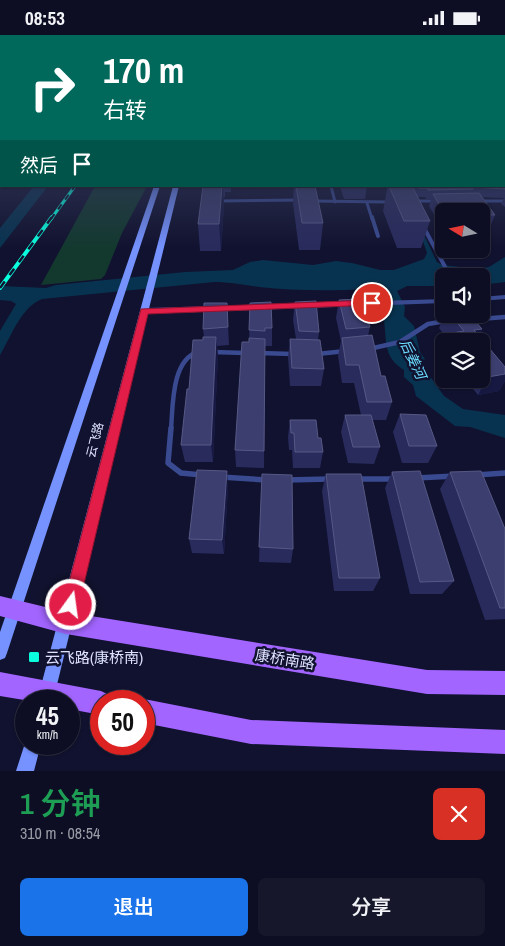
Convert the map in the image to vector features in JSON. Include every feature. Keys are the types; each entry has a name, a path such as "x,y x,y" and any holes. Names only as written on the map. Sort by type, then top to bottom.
{"main road":[{"name":"云飞路","path":"0,653 7,608 116,307 157,187"},
{"name":"云飞路","path":"49,690 176,187"},
{"name":"康桥南路","path":"7,608 66,623 427,682 505,683"},
{"path":"0,685 20,690"},
{"path":"155,713 251,732 505,742"},
{"path":"25,771 30,755"}],"street":[{"path":"490,298 505,297"},
{"path":"145,307 435,301"}],"lane":[{"path":"331,187 335,202"},
{"path":"412,194 415,201"},
{"path":"212,201 392,202"},
{"path":"414,209 410,201 445,201"},
{"path":"475,201 505,201"},
{"path":"367,203 378,236"},
{"path":"419,217 446,268"},
{"path":"490,318 505,317"},
{"path":"361,350 400,342 428,324 435,323"},
{"path":"209,476 181,473 168,463 176,376 185,361 191,354 202,351 300,354"},
{"path":"308,354 352,351"},
{"path":"468,475 505,473"},
{"path":"412,478 459,476"},
{"path":"218,477 246,480 334,479"},
{"path":"344,479 403,479"}],"green space":[{"path":"94,187 146,187 122,233 105,275 101,279 41,285"}],"water":[{"path":"33,187 47,187 0,248 0,228"},
{"name":"后姜河","path":"413,212 437,262 442,265 470,268 435,268 435,286 407,286 397,291 405,307 404,316 414,326 420,352 425,359 420,362 435,383 435,388 438,388 444,396 463,409 505,415 505,438 470,427 455,426 416,396 413,385 404,377 404,370 392,360 389,354 381,309 373,291 367,289 300,290 214,282 42,299 22,315 0,355 0,331 16,304 11,301 0,300 0,286 46,288 56,285 185,272 233,270 250,262 263,260 313,265 336,261 380,270 394,270 424,259 427,253"},
{"path":"505,257 505,282 490,284 490,268 484,268"}],"building":[{"path":"203,187 222,187 219,224 198,224"},
{"path":"296,187 315,187 323,223 302,223"},
{"path":"389,187 413,187 430,221 404,221"},
{"path":"472,187 473,189 428,190 427,188 419,188"},
{"path":"472,187 505,187 505,189"},
{"path":"479,193 486,203 438,203 433,194"},
{"path":"490,208 495,215 490,215"},
{"path":"360,299 370,327 346,329 339,300"},
{"path":"316,301 319,332 299,331 295,302"},
{"path":"271,302 272,328 265,328 265,331 249,330 250,303"},
{"path":"204,303 227,303 228,327 203,329"},
{"path":"457,323 477,323 482,329 474,330 477,333 452,333 464,331"},
{"path":"372,335 381,376 385,376 392,402 367,402 359,365 346,365 342,338"},
{"path":"203,337 216,337 211,445 181,445 187,389 189,389 193,340 203,340"},
{"path":"249,338 265,339 264,451 235,450 242,342 249,342"},
{"path":"290,339 320,340 324,369 292,368"},
{"path":"490,349 505,367 505,374 490,377"},
{"path":"400,414 426,415 437,446 409,446"},
{"path":"345,415 371,415 380,447 353,447"},
{"path":"290,420 316,420 318,438 321,438 323,452 295,452 294,433 291,433"},
{"path":"197,470 227,471 222,540 189,539"},
{"path":"420,471 454,581 420,582 392,472"},
{"path":"481,471 505,529 505,608 500,608 450,472"},
{"path":"262,474 292,475 293,549 259,547"},
{"path":"326,474 361,474 380,578 339,578"}],"railway":[{"path":"51,219 74,187"},
{"path":"0,288 52,217"}],"place":[{"name":"云飞路(康桥南)","path":"34,657"}],"route":[{"path":"71,605 144,311 372,303"}]}
